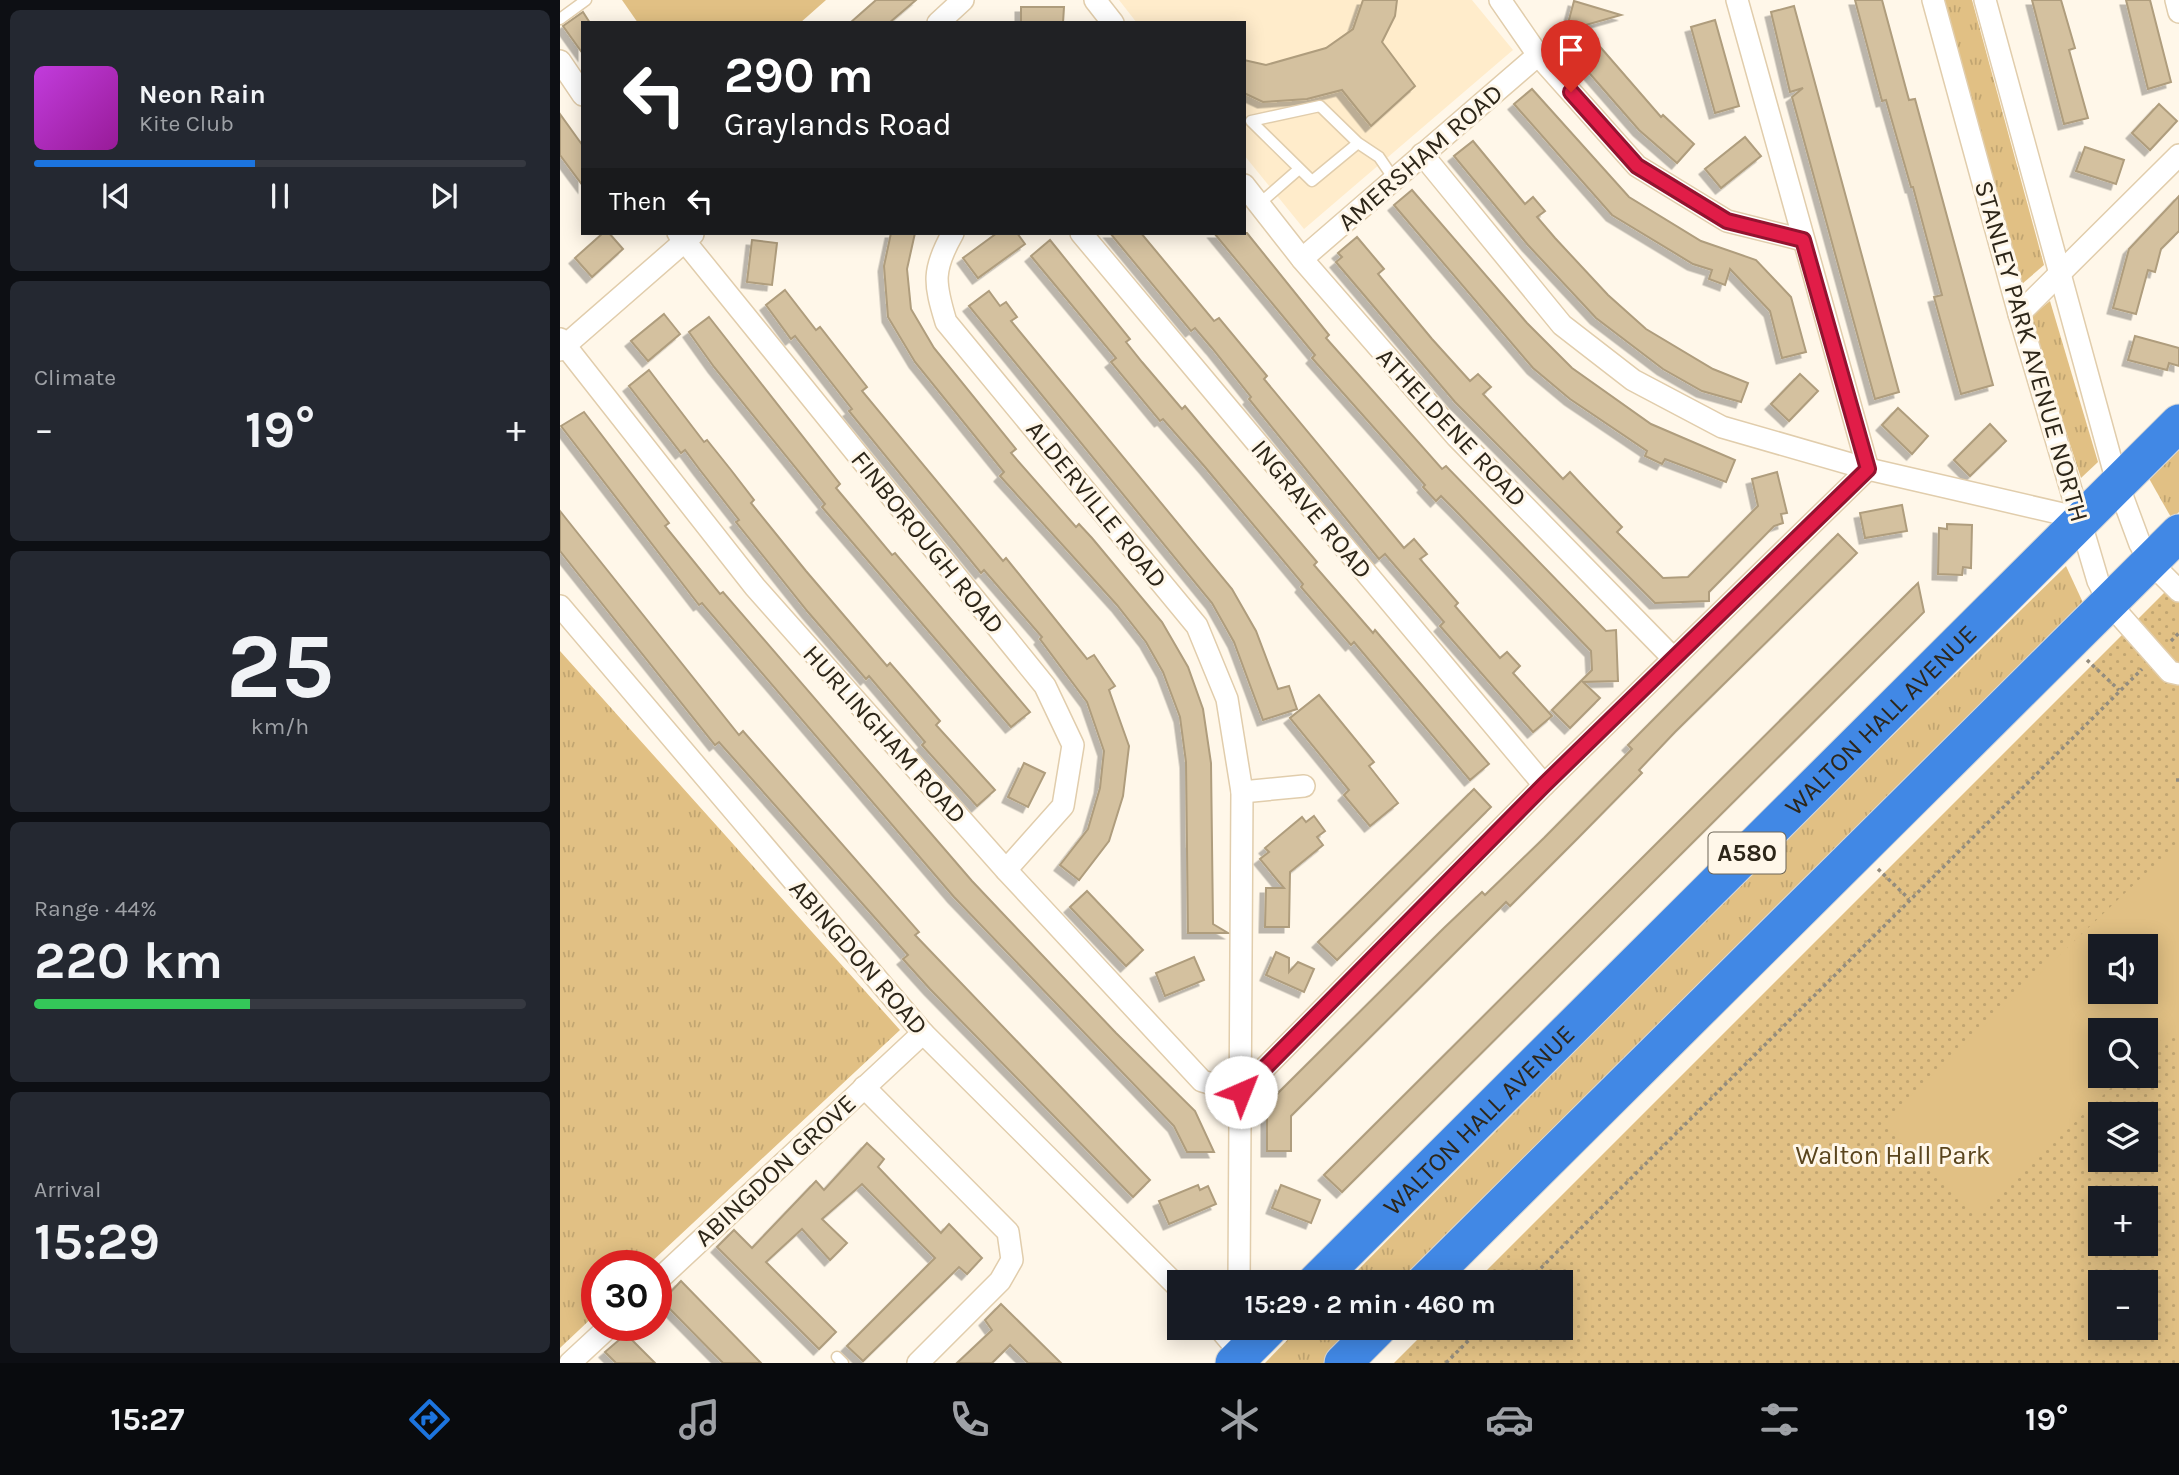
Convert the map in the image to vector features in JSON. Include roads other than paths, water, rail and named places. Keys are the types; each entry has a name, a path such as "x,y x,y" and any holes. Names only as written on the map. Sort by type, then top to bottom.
{"highway":[{"name":"WALTON HALL AVENUE","path":"1328,1270 2080,518 2179,423"},
{"name":"A580","path":"1437,1270 2179,533"},
{"path":"1343,1363 1366,1340"}],"street":[{"path":"940,21 963,0"},
{"path":"1095,0 1111,21"},
{"path":"1500,0 1538,55 1637,166 1727,221 1803,240"},
{"path":"1737,0 1868,469"},
{"name":"STANLEY PARK AVENUE NORTH","path":"1933,0 2019,314 2098,581 2109,603 2170,672 2179,674"},
{"name":"STANLEY PARK AVENUE NORTH","path":"1985,0 2118,482 2140,544 2150,562 2179,591"},
{"path":"2176,0 2179,12"},
{"name":"AMERSHAM ROAD","path":"1302,259 1538,55"},
{"path":"560,61 581,92"},
{"path":"1422,155 1562,325 1633,380 1722,427 1868,469 2080,518"},
{"path":"2019,314 2179,155"},
{"name":"ATHELDENE ROAD","path":"1246,188 1302,259 1457,437 1672,657"},
{"name":"ALDERVILLE ROAD","path":"952,235 942,253 935,285 946,322 1197,626 1227,699 1242,792 1239,1270"},
{"name":"INGRAVE ROAD","path":"1083,235 1544,785"},
{"path":"562,345 686,236"},
{"name":"FINBOROUGH ROAD","path":"686,236 1045,686 1073,745 1063,806 1006,870"},
{"name":"HURLINGHAM ROAD","path":"562,345 755,587 1006,870 1202,1081 1241,1092"},
{"path":"1241,1092 1672,657 1868,469"},
{"name":"ABINGDON ROAD","path":"560,606 923,1033 1167,1276"},
{"path":"1242,792 1304,786"},
{"name":"ABINGDON GROVE","path":"672,1267 923,1033"},
{"name":"ABINGDON GROVE","path":"864,1087 1008,1232 1012,1260 1000,1281 918,1363"},
{"path":"570,1363 594,1341"}],"lane":[{"path":"560,19 586,0"},
{"path":"1358,143 1312,181 1251,121 1320,106 1358,143 1379,157 1394,179"},
{"path":"1259,204 1299,169"}],"park label":[{"name":"Walton Hall Park","path":"1893,1155"}]}
